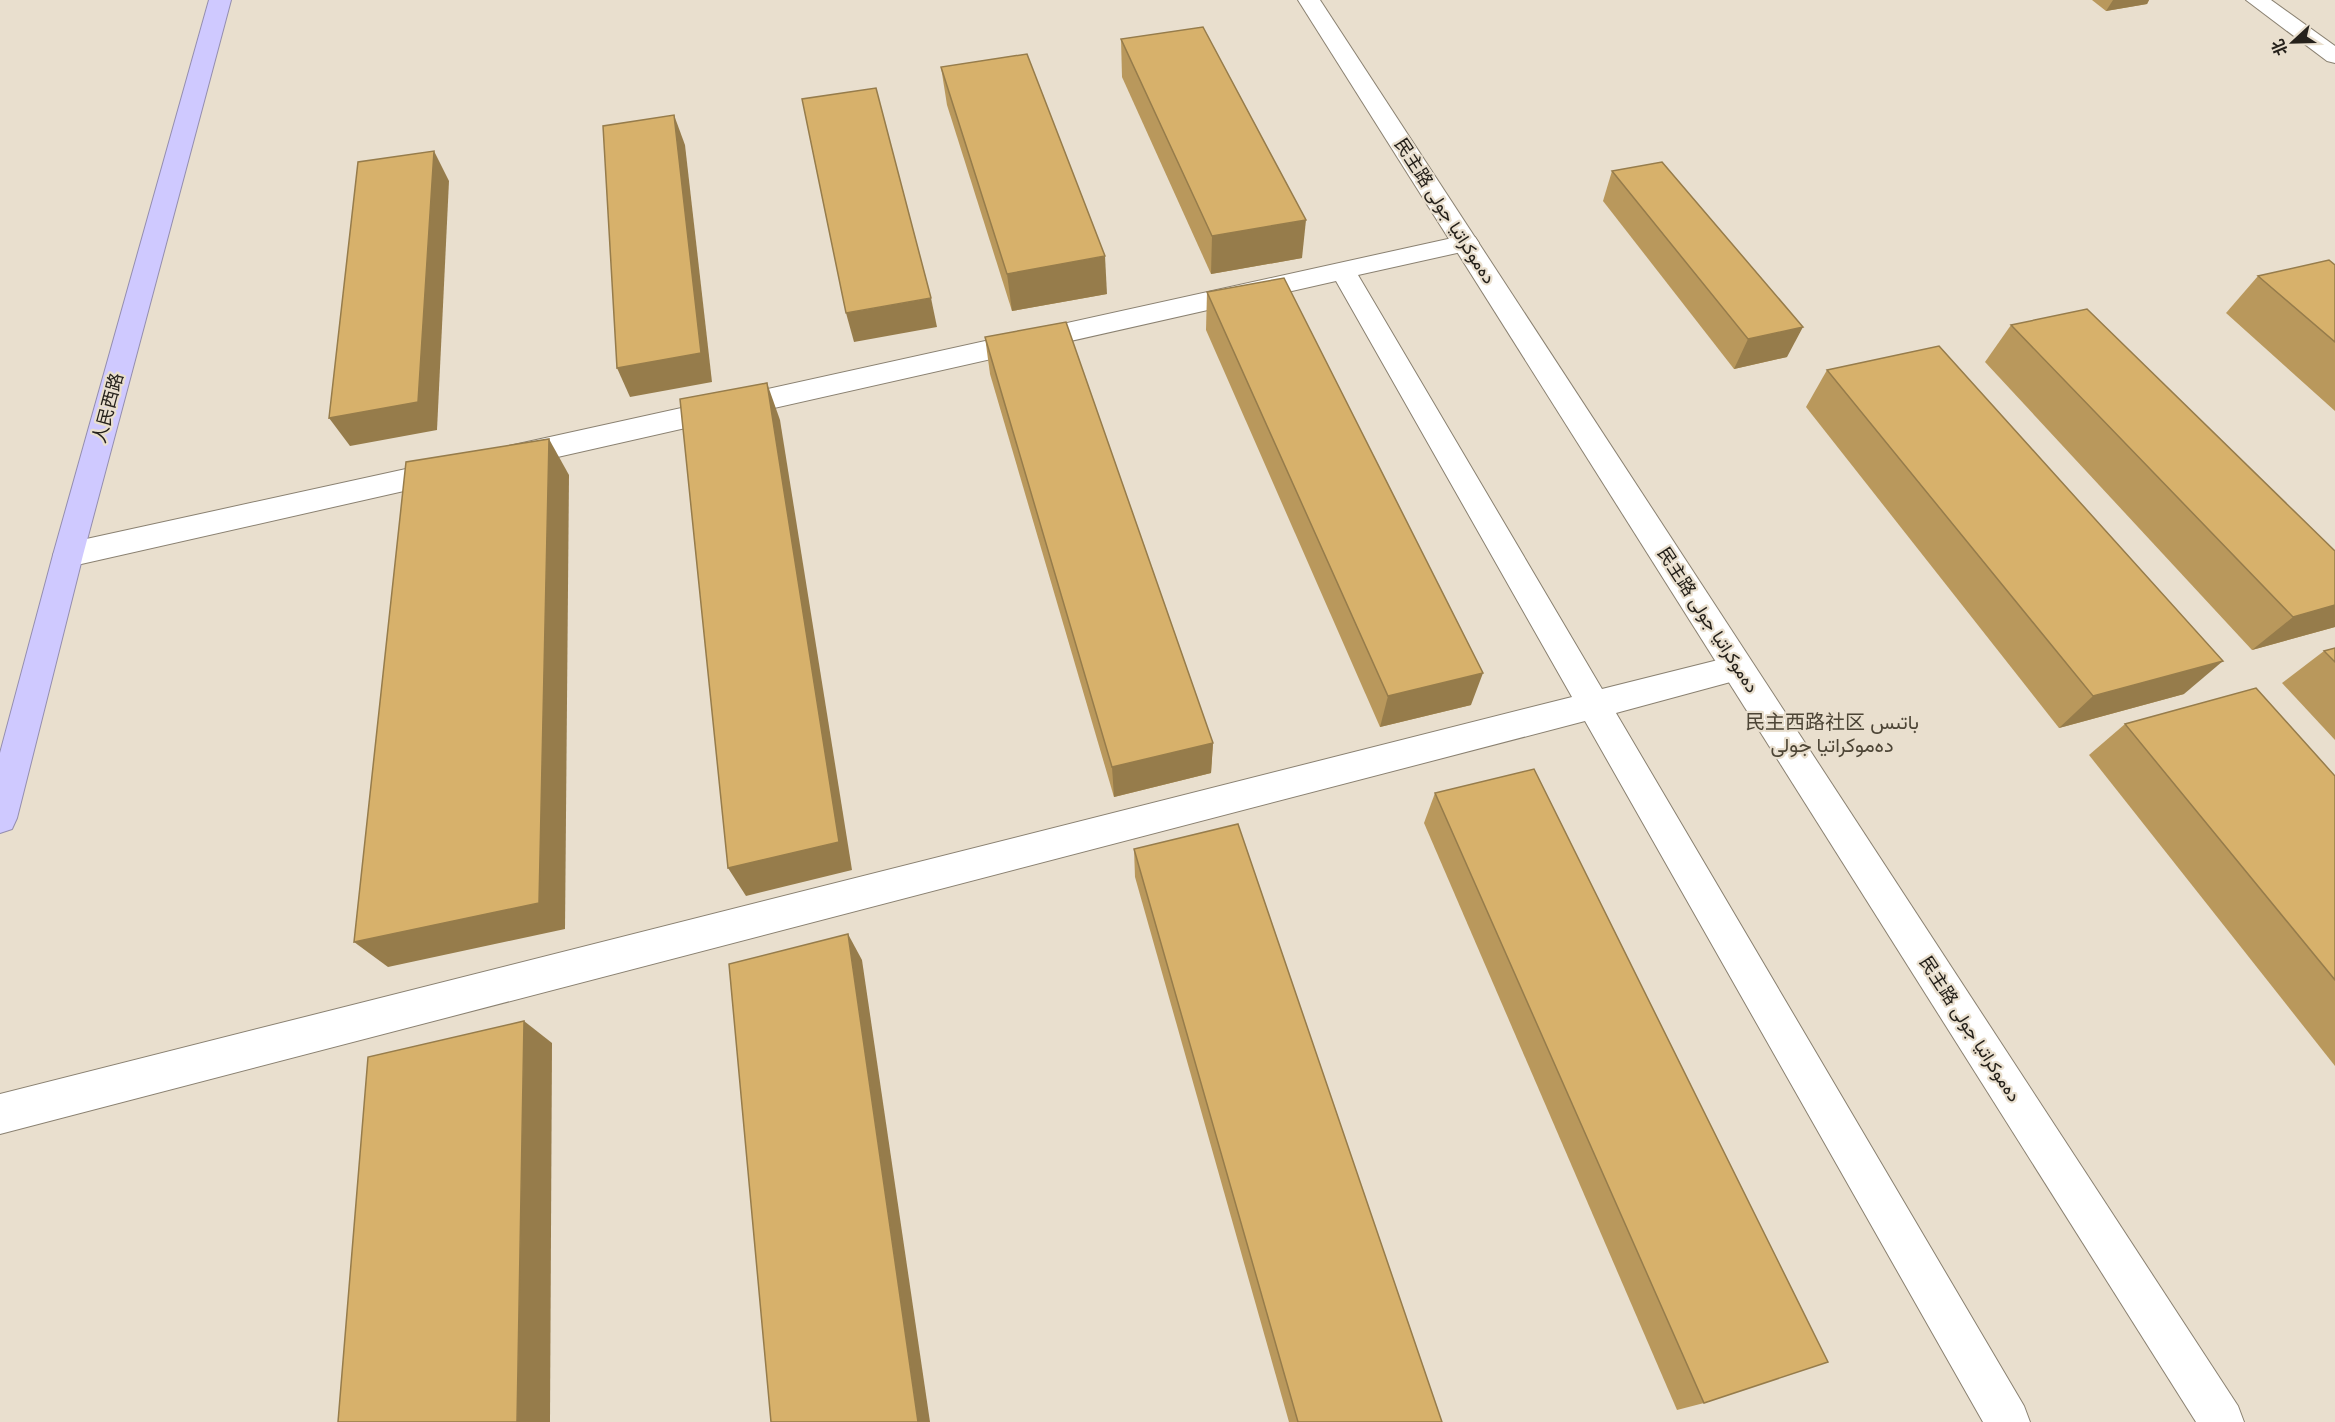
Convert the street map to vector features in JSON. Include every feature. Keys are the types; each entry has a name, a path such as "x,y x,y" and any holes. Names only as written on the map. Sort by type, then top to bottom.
{"highway":[{"name":"人民西路","path":"0,818 68,555 220,0"}],"street":[{"name":"民主路 دەموكراتيا جولى","path":"1310,0 2222,1422"},
{"path":"2257,0 2335,56"},
{"path":"68,555 1466,243"},
{"path":"1343,271 2008,1422"},
{"path":"0,1114 1738,668"}],"building":[{"path":"1203,27 1306,220 1212,236 1121,39"},
{"path":"1027,54 1105,256 1007,274 941,67"},
{"path":"876,88 931,298 846,313 802,99"},
{"path":"674,115 701,353 617,368 603,126"},
{"path":"434,151 418,402 329,418 358,162"},
{"path":"1662,162 1803,327 1748,339 1612,171"},
{"path":"2329,260 2335,265 2335,342 2258,276"},
{"path":"1284,278 1483,673 1388,696 1207,292"},
{"path":"2087,309 2335,551 2335,605 2293,617 2011,325"},
{"path":"1066,322 1213,743 1112,767 985,337"},
{"path":"1939,346 2223,661 2093,696 1827,370"},
{"path":"767,383 839,842 728,868 680,399"},
{"path":"549,439 539,903 354,942 406,462"},
{"path":"2335,648 2335,662 2324,651"},
{"path":"2256,688 2335,776 2335,980 2125,724"},
{"path":"1534,769 1828,1362 1704,1403 1435,793"},
{"path":"1238,824 1442,1422 1298,1422 1134,849"},
{"path":"848,934 918,1422 771,1422 729,964"},
{"path":"524,1021 517,1422 338,1422 368,1057"}],"district":[{"name":"民主西路社区 باتىس دەموكراتيا جولى","path":"1832,734"}]}
